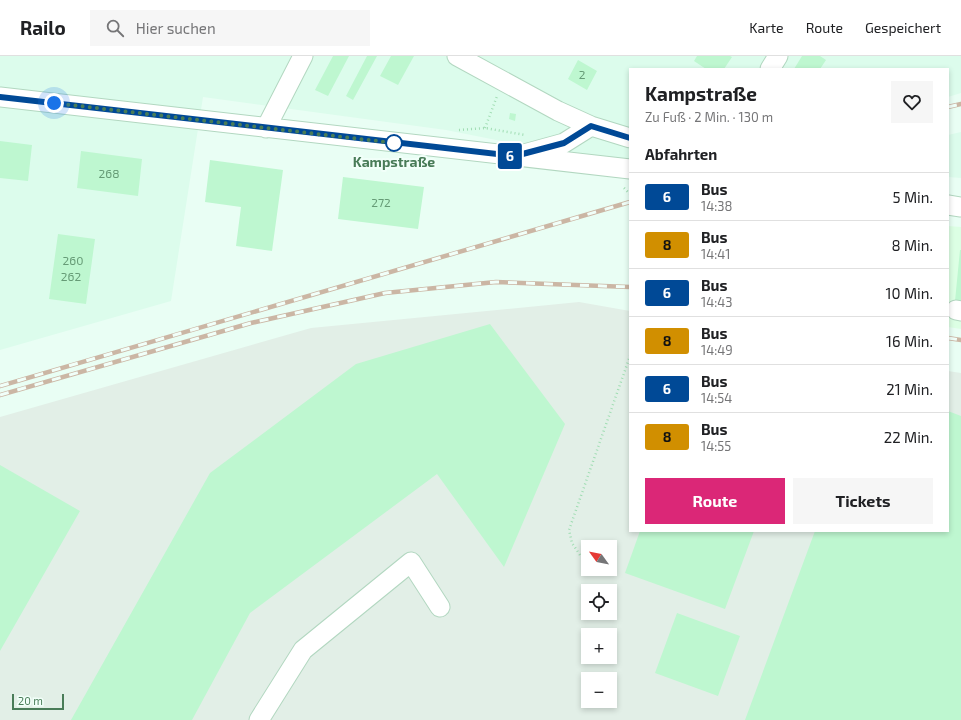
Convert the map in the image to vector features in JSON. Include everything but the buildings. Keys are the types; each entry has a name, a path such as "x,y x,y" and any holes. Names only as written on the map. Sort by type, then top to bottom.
{"street":[{"path":"266,128 303,56"},
{"path":"457,56 558,111 591,126 629,138"},
{"path":"771,68 778,56"},
{"path":"0,97 629,169"},
{"path":"515,156 564,143 591,126"},
{"path":"949,206 961,207"},
{"path":"259,720 303,650 412,562 440,607"}],"path":[{"path":"485,128 503,81"},
{"path":"620,187 625,188 629,193"},
{"path":"580,555 572,543 569,530 629,359"}],"shaded area":[{"path":"0,56 961,56 961,93 949,97 949,68 629,68 629,161 556,152 446,130 203,97 171,301 0,350"},
{"path":"961,132 961,178 949,177 949,135"},
{"path":"949,226 961,227 961,329 949,327"},
{"path":"579,302 629,311 629,532 949,532 949,371 961,373 961,720 0,720 0,417 311,328"}],"railway":[{"path":"949,107 961,104"},
{"path":"0,386 629,202"},
{"path":"0,395 251,323 385,293 496,282 629,287"},
{"path":"949,338 961,340"}],"bus line":[{"name":"6","path":"0,97 515,156 564,143 591,126 611,134 629,138"}],"place":[{"name":"Kampstraße","path":"394,143"}],"route":[{"path":"54,103 394,143"}]}
